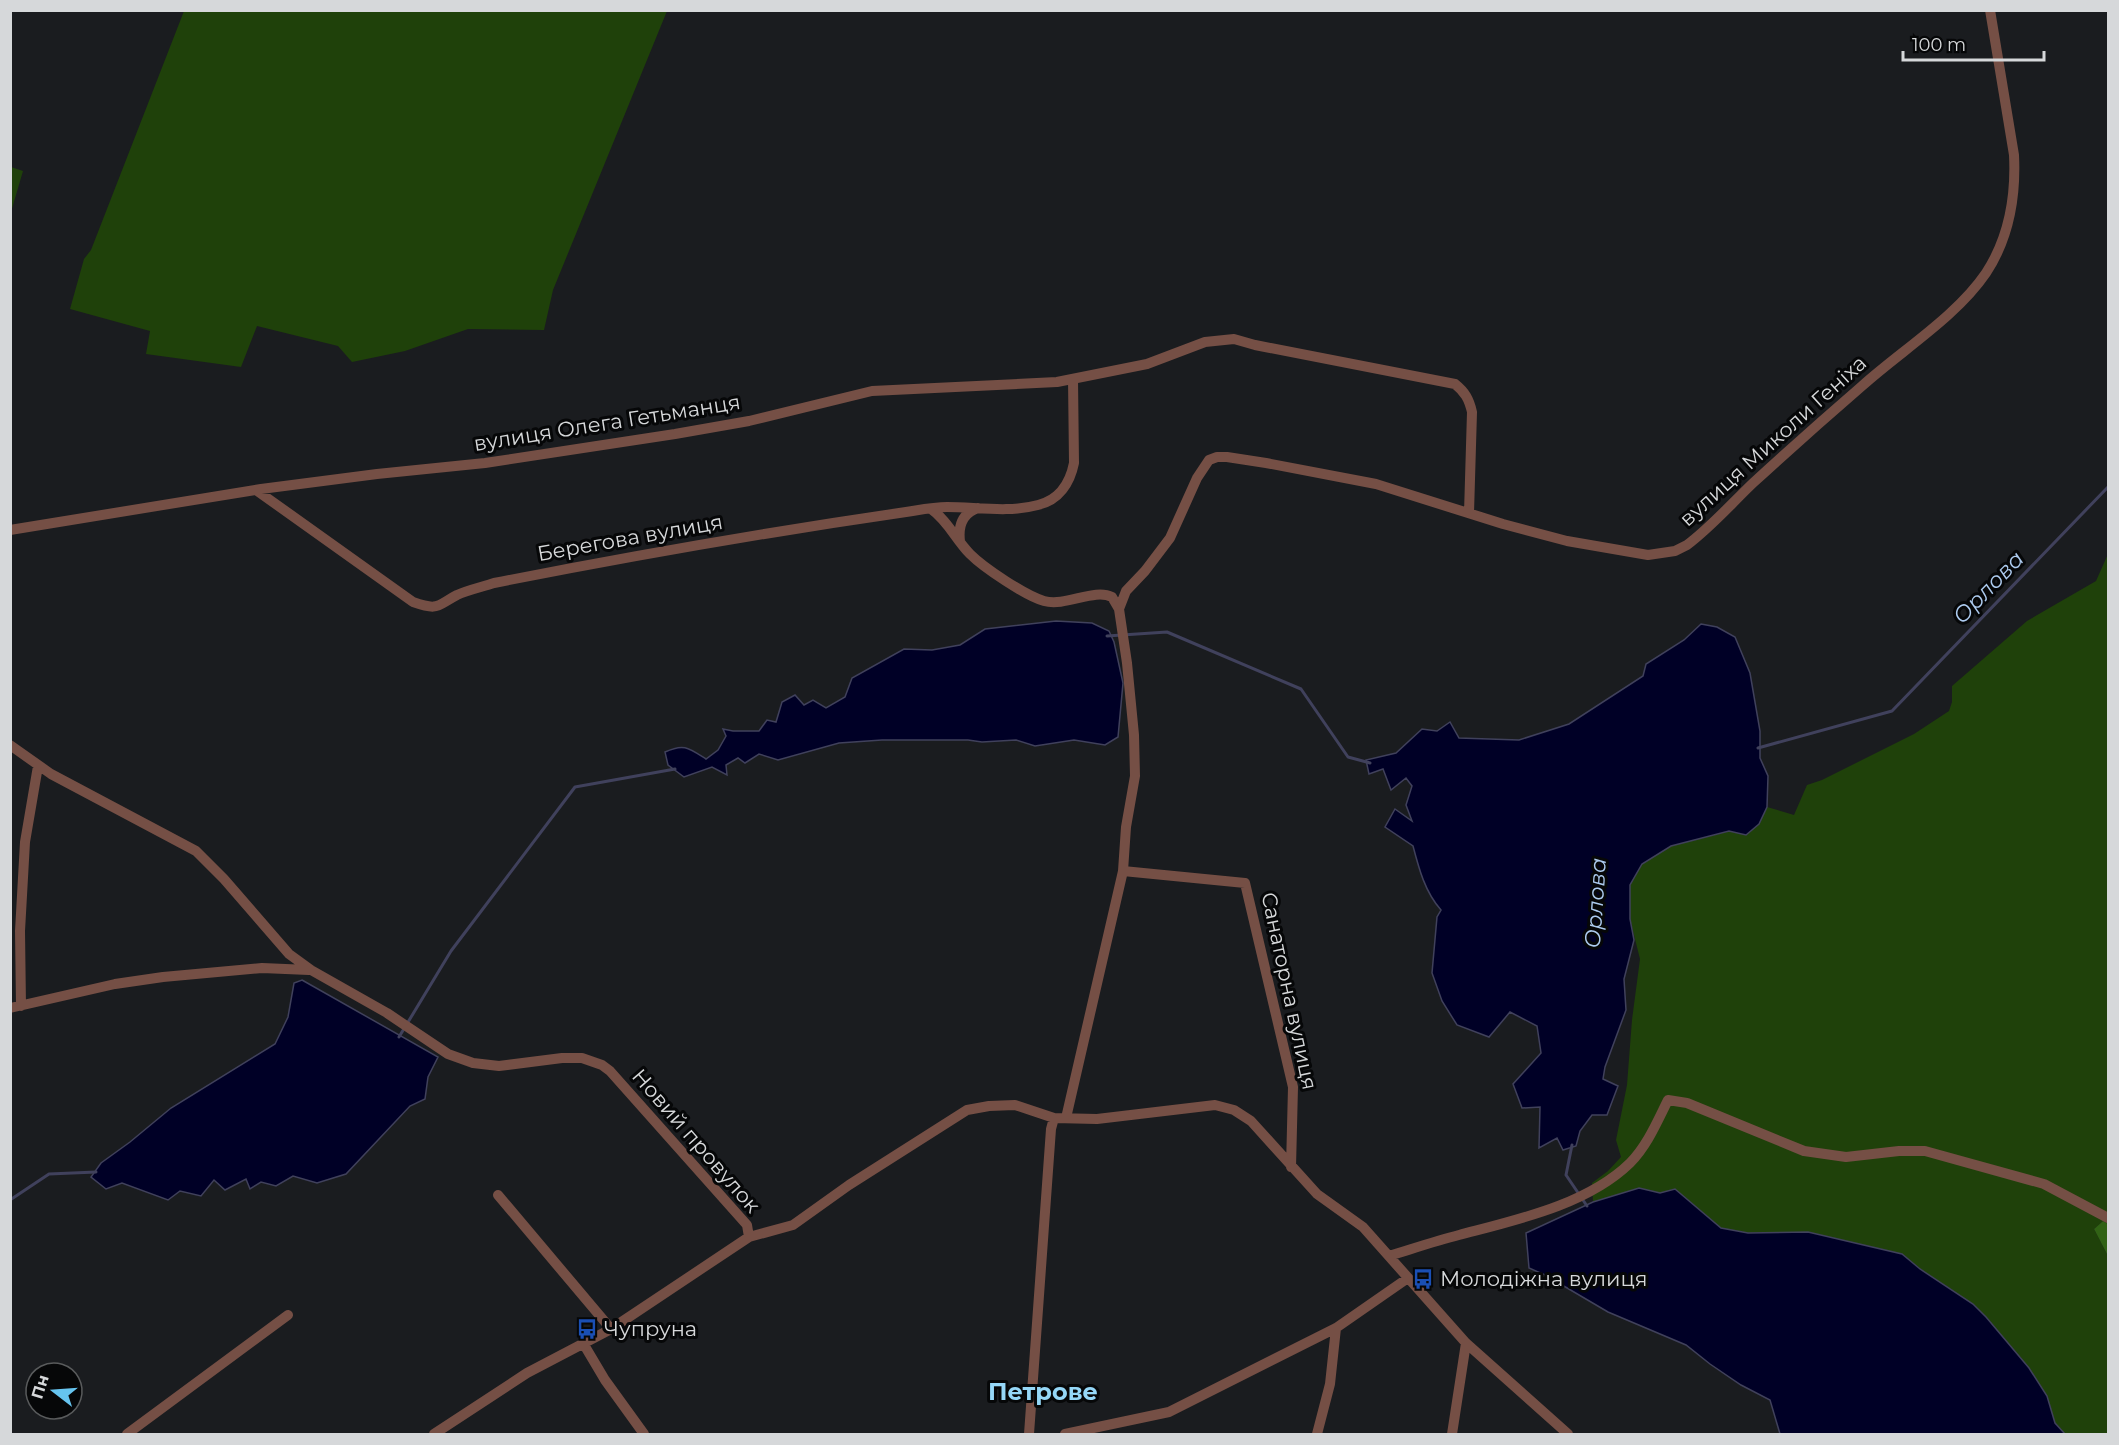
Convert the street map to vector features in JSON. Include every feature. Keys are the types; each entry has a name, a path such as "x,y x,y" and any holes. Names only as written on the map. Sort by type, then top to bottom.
{"street":[{"name":"вулиця Миколи Геніха","path":"1119,609 1126,591 1145,571 1170,538 1204,466 1209,460 1221,457 1266,463 1376,484 1567,541 1648,555 1675,551 1698,537 1782,457 1972,291 1987,271 1998,249 2013,204 2015,180 2014,155 1990,10"},
{"name":"вулиця Олега Гетьманця","path":"10,530 256,490 485,463 675,434 748,421 872,391 1057,382 1147,364 1204,342 1234,339 1455,384 1464,391 1470,401 1472,412 1469,513"},
{"name":"Берегова вулиця","path":"256,490 413,602 440,607 458,595 505,581 740,538 931,508 1023,507 1049,501 1067,483 1074,463 1072,379"},
{"path":"931,508 970,555 1033,597 1056,603 1103,594 1112,597 1119,609 1134,735 1135,776 1126,827 1123,871 1066,1118"},
{"path":"960,543 961,523 968,513 978,508"},
{"path":"10,745 38,766 129,817 196,851 224,879 289,954 311,970"},
{"path":"38,766 25,842 16,1007 115,984 163,977 261,968 311,970"},
{"name":"Санаторна вулиця","path":"1123,871 1245,883 1293,1087 1291,1167"},
{"name":"Новий провулок","path":"311,970 387,1012 447,1054 472,1064 499,1066 572,1057 592,1060 610,1071 747,1225 749,1237"},
{"path":"1389,1256 1458,1235 1508,1224 1587,1193 1630,1163 1653,1130 1668,1100 1687,1102 1794,1147 1821,1155 1846,1157 1899,1151 1925,1151 1976,1164 2044,1184 2109,1218"},
{"path":"434,1434 527,1373 610,1329 749,1237 793,1225 849,1185 967,1110 1015,1105 1054,1118 1097,1119 1215,1105 1234,1110 1251,1121 1317,1194 1363,1227 1466,1343 1568,1434"},
{"path":"1029,1434 1051,1129 1054,1118"},
{"path":"498,1195 610,1329"},
{"path":"1065,1434 1169,1412 1336,1328 1408,1278"},
{"path":"127,1434 288,1315"},
{"path":"1317,1434 1330,1384 1336,1328"},
{"path":"583,1343 605,1380 644,1434"},
{"path":"1452,1434 1466,1343"}],"green space":[{"path":"184,10 667,11 553,290 544,330 468,329 405,351 352,362 338,346 257,326 241,367 146,354 150,331 70,309 84,259 91,250"},
{"path":"10,167 23,171 11,212"},
{"path":"2108,554 2108,1224 2103,1221 2094,1229 2108,1256 2108,1434 2065,1434 2055,1423 2047,1396 2029,1368 1986,1317 1973,1304 1920,1269 1902,1254 1808,1232 1748,1233 1721,1228 1675,1189 1660,1193 1639,1188 1593,1202 1592,1183 1621,1157 1616,1140 1627,1085 1640,959 1630,919 1630,885 1642,864 1671,846 1759,824 1767,807 1794,815 1807,785 1822,780 1914,734 1949,711 1952,702 1952,686 2027,621 2096,581"},
{"path":"2103,1221 2108,1224 2108,1256 2094,1229"}],"water":[{"path":"1056,621 1092,623 1109,631 1114,642 1123,683 1118,737 1105,745 1074,740 1035,746 1016,740 982,742 882,740 839,743 778,760 759,754 745,763 738,758 726,765 727,775 712,767 684,777 668,765 665,752 672,749 686,748 706,759 718,750 726,736 723,729 759,731 767,720 776,722 782,702 795,695 804,705 813,700 826,708 845,697 852,678 904,649 932,650 960,645 985,629"},
{"path":"1701,624 1717,627 1735,637 1750,673 1760,731 1760,758 1768,776 1767,807 1759,824 1746,835 1729,831 1671,846 1642,864 1630,885 1630,919 1634,940 1624,979 1626,1010 1605,1067 1603,1079 1618,1086 1607,1115 1592,1115 1580,1131 1576,1146 1563,1150 1557,1138 1539,1148 1540,1107 1522,1108 1513,1084 1541,1053 1537,1026 1510,1012 1489,1037 1457,1025 1442,1001 1432,973 1437,917 1441,910 1435,903 1420,872 1413,846 1385,827 1395,809 1412,821 1406,805 1412,786 1406,778 1391,790 1383,769 1369,774 1366,760 1396,753 1422,729 1437,731 1450,722 1459,738 1519,740 1569,724 1643,676 1646,664 1684,640"},
{"path":"302,980 438,1057 428,1077 425,1099 410,1106 346,1174 317,1183 293,1176 276,1186 261,1182 250,1189 246,1179 225,1190 214,1180 201,1196 180,1191 168,1200 122,1183 106,1189 91,1177 101,1163 171,1108 275,1044 288,1017 294,983"},
{"path":"1639,1188 1660,1193 1675,1189 1721,1228 1748,1233 1808,1232 1902,1254 1920,1269 1973,1304 1986,1317 2029,1368 2047,1396 2055,1423 2065,1434 1780,1434 1770,1400 1741,1385 1686,1345 1608,1312 1529,1268 1526,1233 1593,1202"}],"waterway":[{"name":"Орлова","path":"1758,748 1892,711 2108,487"},
{"path":"1107,636 1167,632 1301,689 1348,757 1370,763"},
{"path":"399,1037 451,951 575,787 675,769"},
{"name":"Орлова","path":"1572,1145 1566,1175 1587,1206"},
{"path":"10,1200 49,1174 96,1172"}],"place":[{"name":"Молодіжна вулиця","path":"1423,1279"},
{"name":"Чупруна","path":"587,1329"}],"district":[{"name":"Петрове","path":"1043,1392"}]}
